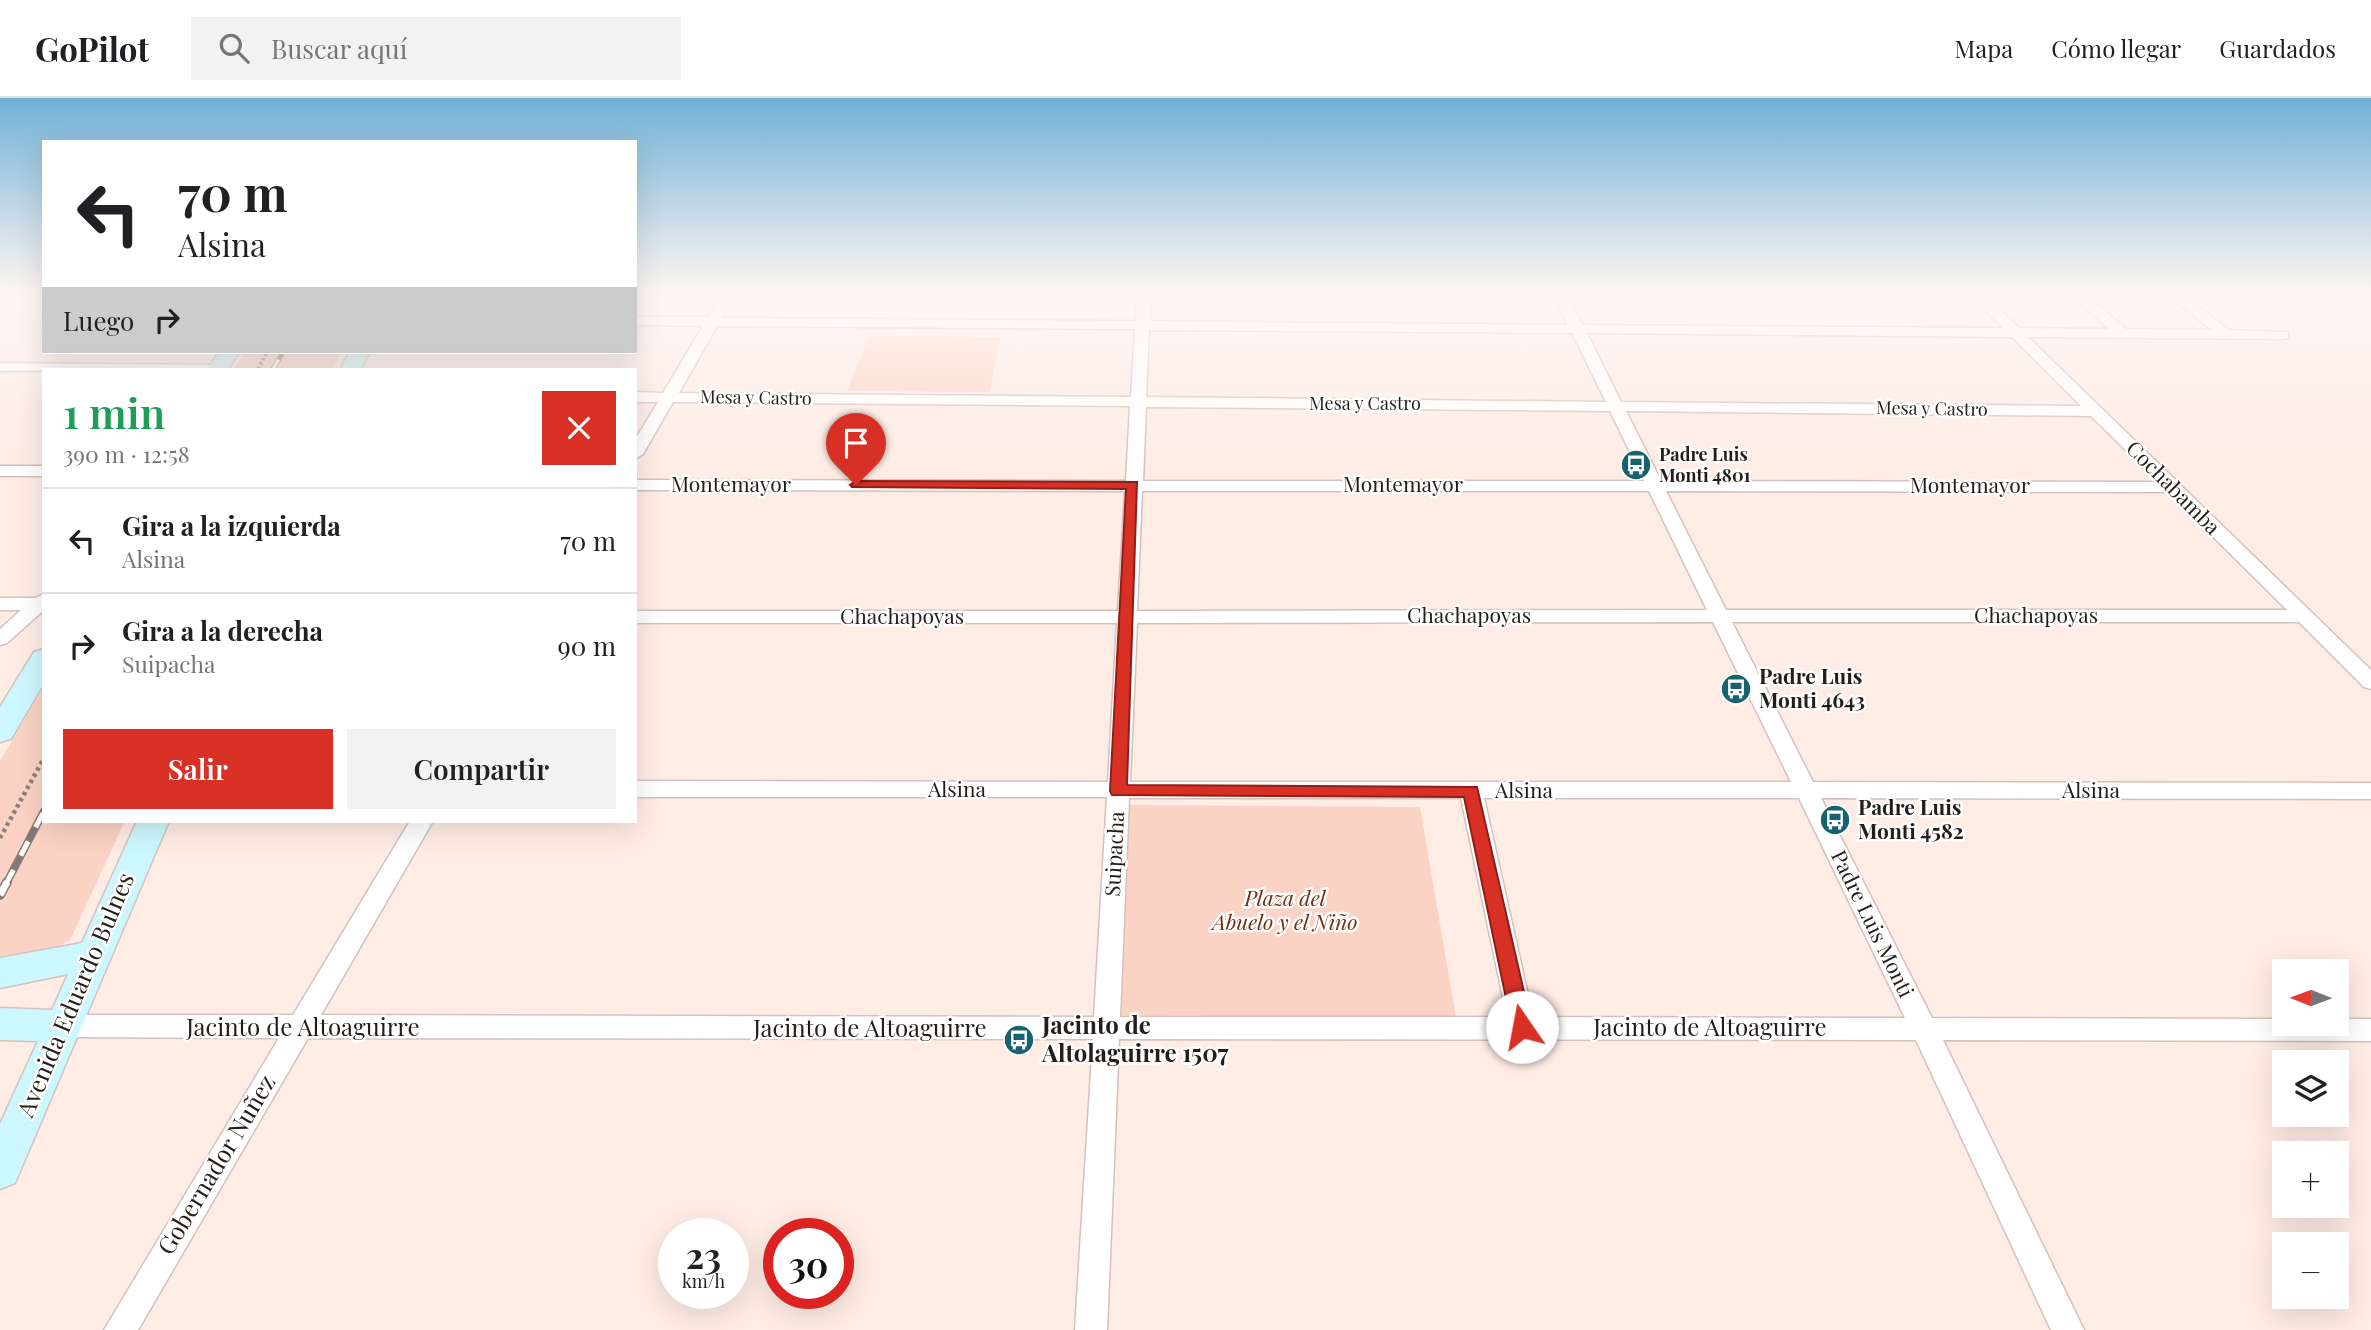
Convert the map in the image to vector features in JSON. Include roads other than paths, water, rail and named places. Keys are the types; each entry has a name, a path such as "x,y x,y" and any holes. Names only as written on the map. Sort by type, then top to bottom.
{"main road":[{"path":"0,732 42,661"},
{"name":"Avenida Eduardo Bulnes","path":"0,1170 152,823"},
{"path":"0,973 92,955"},
{"name":"Jacinto de Altoaguirre","path":"0,1024 64,1026"}],"street":[{"path":"637,450 695,351"},
{"name":"Suipacha","path":"1091,1330 1141,351"},
{"name":"Padre Luis Monti","path":"1589,351 1924,1029 2068,1330"},
{"name":"Cochabamba","path":"2035,351 2371,682"},
{"path":"0,367 109,368"},
{"name":"Mesa y Castro","path":"637,397 2095,411"},
{"path":"0,471 42,471"},
{"name":"Montemayor","path":"637,485 2171,487"},
{"path":"0,604 42,603"},
{"path":"0,639 42,603"},
{"name":"Chachapoyas","path":"637,617 2304,616"},
{"name":"Alsina","path":"637,789 1806,792 2371,790"},
{"path":"1471,791 1522,1027"},
{"name":"Gobernador Nuñez","path":"120,1330 421,823"},
{"name":"Jacinto de Altoaguirre","path":"64,1026 2371,1030"}],"railway":[{"path":"274,368 282,354"},
{"path":"6,884 42,815"},
{"path":"0,895 7,882"}],"place":[{"name":"Padre Luis Monti 4801","path":"1636,465"},
{"name":"Padre Luis Monti 4643","path":"1736,689"},
{"name":"Padre Luis Monti 4582","path":"1835,820"},
{"name":"Jacinto de Altolaguirre 1507","path":"1019,1040"}],"park label":[{"name":"Plaza del Abuelo y el Niño","path":"1285,911"}]}
